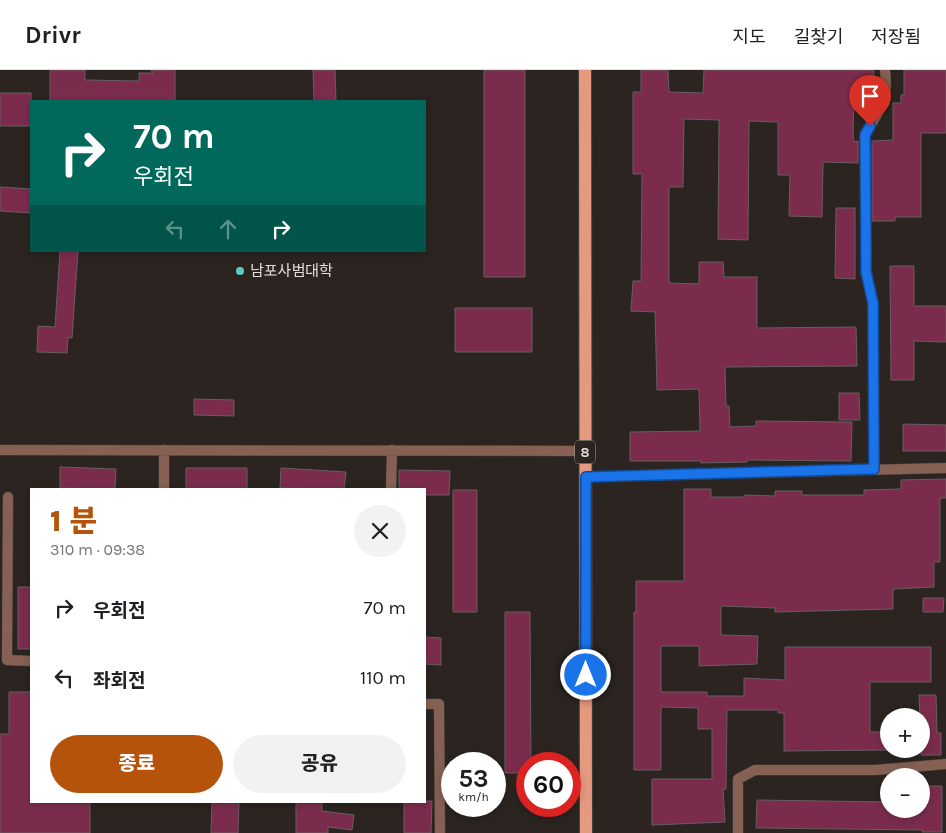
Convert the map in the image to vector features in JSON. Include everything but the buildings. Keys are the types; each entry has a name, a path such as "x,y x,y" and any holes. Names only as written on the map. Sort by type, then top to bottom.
{"main road":[{"name":"8","path":"585,70 586,833"}],"street":[{"path":"874,469 873,303 866,272 865,135 883,104 886,86 885,70"},
{"path":"0,450 585,451"},
{"path":"164,450 164,488"},
{"path":"390,488 392,450"},
{"path":"586,477 946,468"},
{"path":"8,497 7,660 30,661"},
{"path":"426,704 439,704 440,833"},
{"path":"738,833 738,779 755,770 876,770 946,764"}],"place":[{"name":"남포사범대학","path":"240,271"}],"route":[{"path":"586,675 586,477 874,469 873,303 866,272 865,135 870,126"}]}
